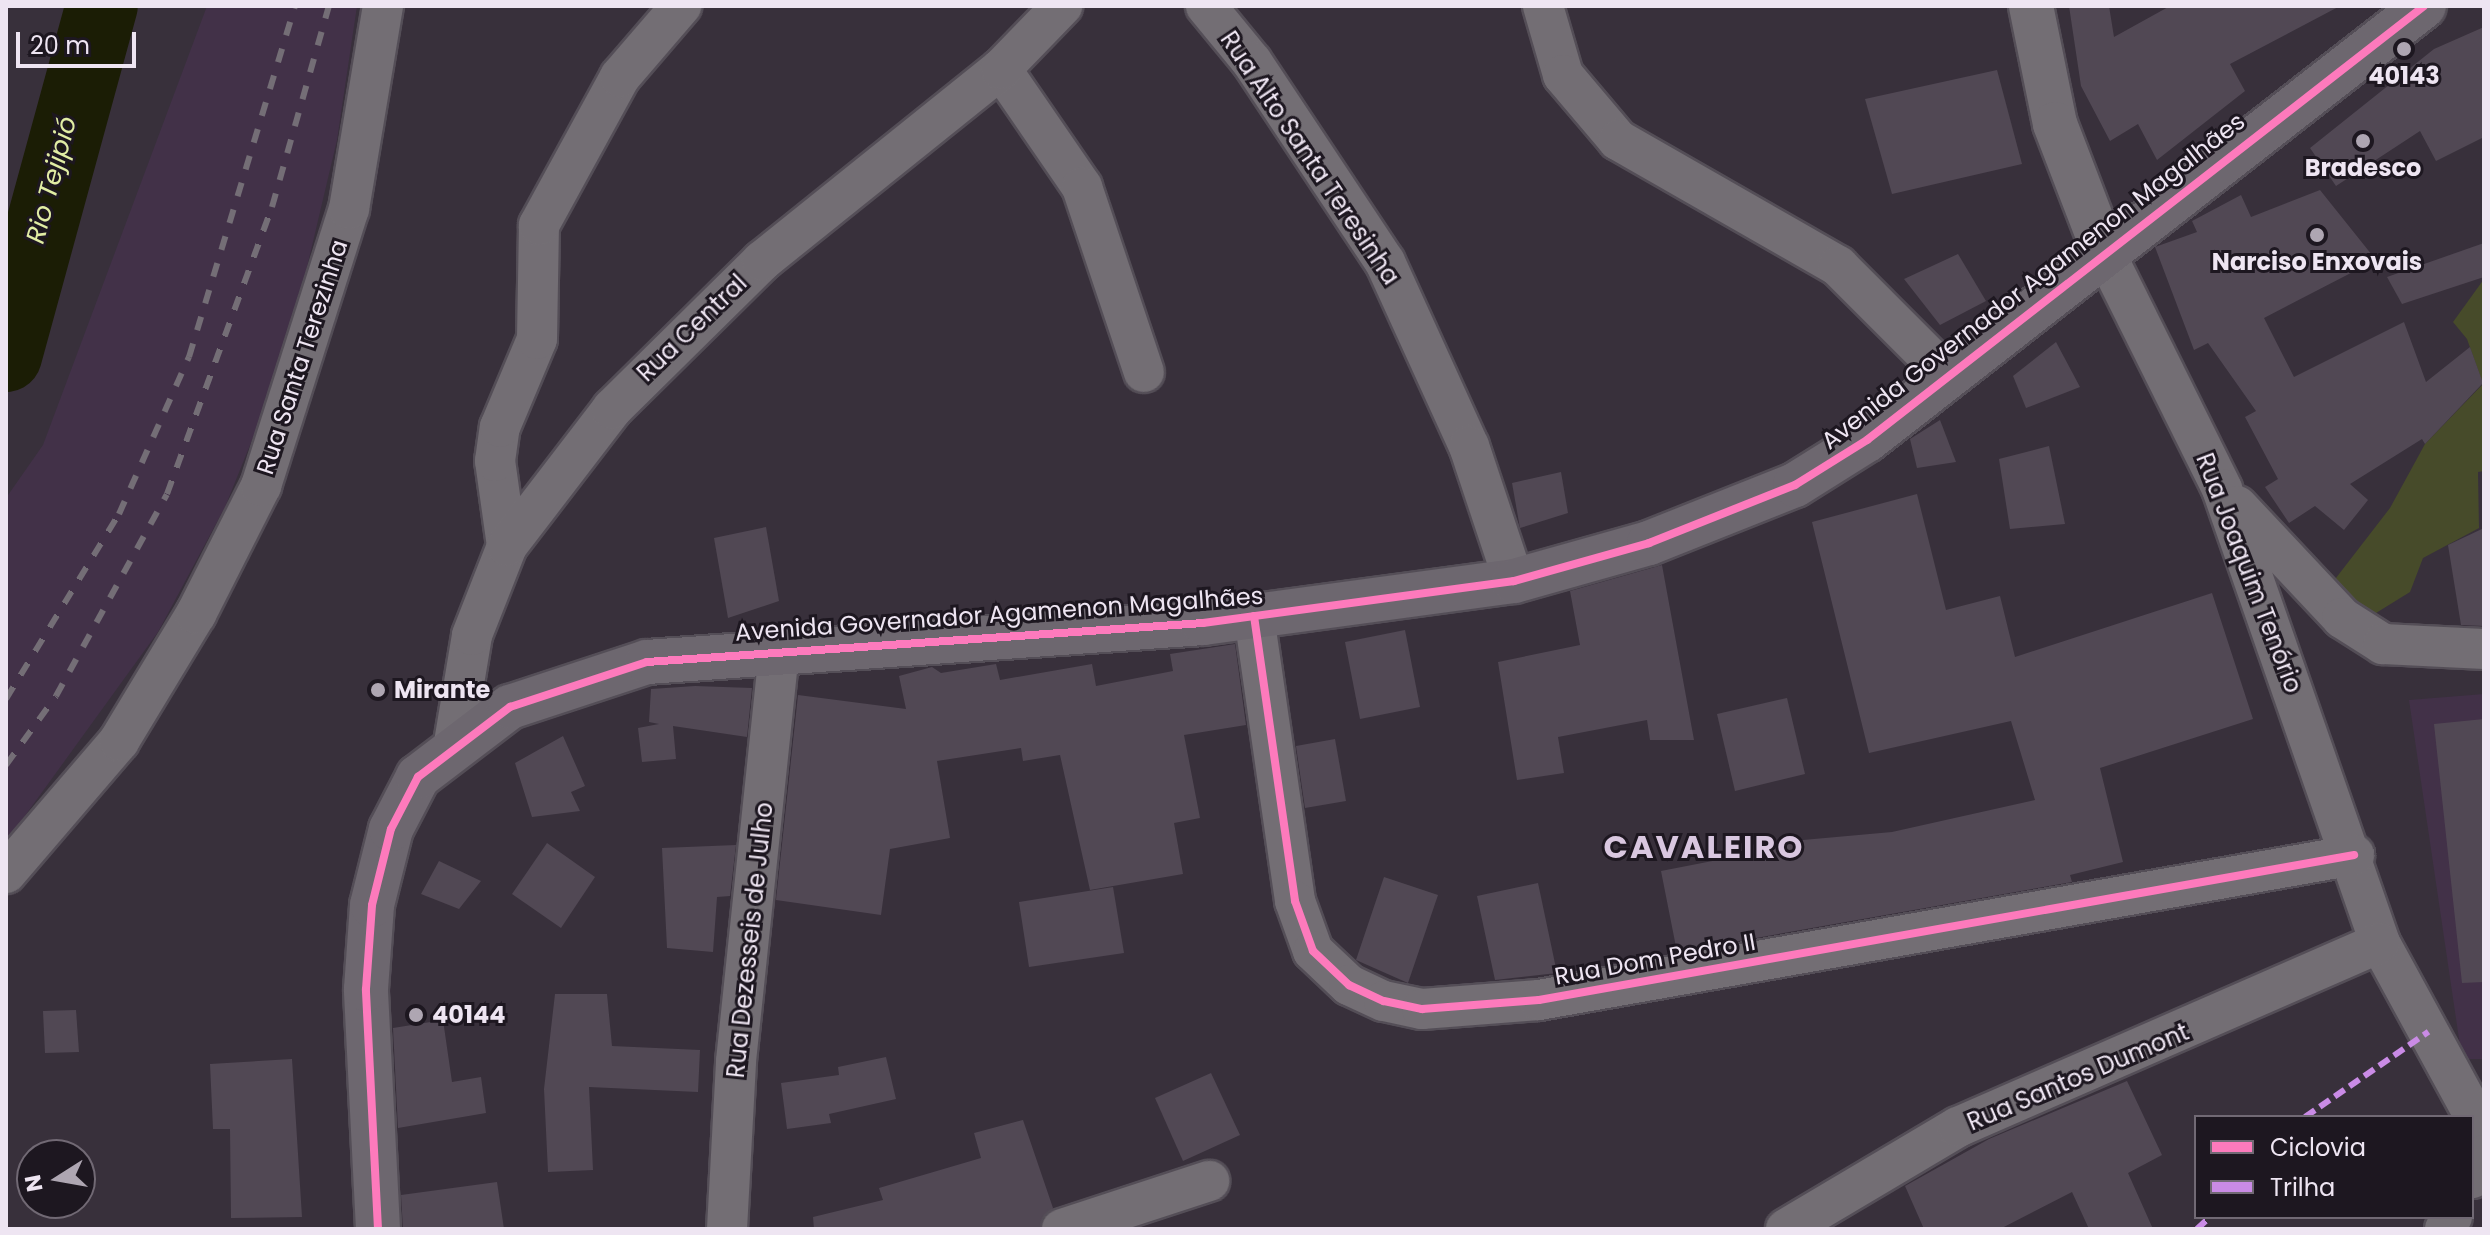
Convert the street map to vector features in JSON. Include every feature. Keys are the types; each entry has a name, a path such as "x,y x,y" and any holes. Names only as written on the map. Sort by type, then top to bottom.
{"main road":[{"name":"Avenida Governador Agamenon Magalhães","path":"378,1229 366,989 372,905 391,829 418,777 454,743 510,707 572,682 647,662 1254,616 1514,581 1649,543 1795,485 1867,440 2103,249 2424,6"}],"street":[{"name":"Rua Santa Terezinha","path":"6,873 119,741 196,614 261,486 349,209 383,6"},
{"path":"507,546 495,461 500,427 537,339 539,225 620,77 681,6"},
{"name":"Rua Central","path":"454,743 472,635 507,546 612,409 681,335 1001,69 1062,6"},
{"name":"Rua Alto Santa Teresinha","path":"1206,6 1252,62 1385,262 1463,431 1514,581"},
{"path":"1543,6 1563,75 1618,140 1838,266 1947,375"},
{"name":"Rua Joaquim Tenório","path":"2031,6 2055,124 2103,249 2222,489 2354,855 2380,943 2474,1115"},
{"path":"1001,69 1082,187 1144,372"},
{"path":"2222,489 2342,618 2383,644 2484,649"},
{"name":"Rua Dom Pedro II","path":"1254,616 1295,901 1313,951 1349,985 1396,1004 1422,1009 1539,1000 2354,855"},
{"name":"Rua Dezesseis de Julho","path":"727,1229 736,1061 779,652"},
{"name":"Rua Santos Dumont","path":"1786,1229 1958,1127 2380,943"},
{"name":"Rua Joaquim Tenório","path":"2474,1116 2484,1134"},
{"path":"2474,1174 2484,1155"},
{"path":"1062,1229 1209,1181"}],"shaded area":[{"path":"207,6 357,6 337,140 286,356 225,507 158,632 6,842 6,498 43,445"},
{"path":"2484,694 2484,1059 2462,1059 2409,700"}],"green space":[{"path":"2484,279 2484,471 2478,472 2479,528 2423,558 2410,592 2376,613 2329,587 2390,508 2425,444 2483,384 2467,339 2453,322"}],"building":[{"path":"2069,6 2109,6 2114,37 2170,6 2340,6 2230,64 2245,91 2157,160 2138,124 2110,141 2081,86"},
{"path":"2484,27 2484,137 2436,161 2420,131 2336,186 2310,148 2434,49"},
{"path":"1997,70 2022,164 1892,194 1865,99"},
{"path":"2320,190 2376,260 2264,318 2294,377 2404,322 2426,382 2470,347 2483,383 2425,444 2422,439 2350,484 2368,500 2344,530 2315,506 2289,523 2265,487 2278,479 2245,417 2256,411 2208,343 2194,350 2155,247 2197,232 2192,221 2241,195 2251,217"},
{"path":"2484,243 2484,277 2402,304 2387,277"},
{"path":"1958,254 1986,301 1940,325 1904,279"},
{"path":"2056,342 2080,387 2026,408 2013,376"},
{"path":"1940,420 1956,462 1917,468 1910,439"},
{"path":"2049,446 2065,524 2010,529 1999,459"},
{"path":"1561,472 1568,513 1520,528 1512,483"},
{"path":"1917,494 1946,610 2000,596 2015,657 2212,593 2253,719 2100,768 2123,862 2070,875 2072,882 1677,952 1661,871 1733,857 1747,845 1892,832 2035,800 2011,721 1869,753 1812,522"},
{"path":"766,527 779,601 728,618 714,538"},
{"path":"2484,528 2484,626 2461,625 2448,545"},
{"path":"1662,565 1694,740 1650,740 1647,720 1558,737 1564,773 1517,780 1498,662 1580,645 1570,591"},
{"path":"1405,630 1420,707 1360,719 1345,642"},
{"path":"1235,644 1246,725 1184,735 1200,818 1174,823 1183,874 1090,890 1060,755 1023,761 1021,748 937,761 950,838 890,849 881,915 776,900 798,695 906,709 899,676 932,667 941,673 996,664 1000,680 1092,664 1096,686 1173,671 1170,654"},
{"path":"695,686 752,688 747,737 673,726 676,759 642,762 638,728 659,724 649,722 651,689"},
{"path":"1787,698 1805,774 1735,791 1717,714"},
{"path":"2484,719 2484,982 2462,983 2434,724"},
{"path":"563,736 585,786 571,792 580,811 532,817 515,763"},
{"path":"1335,739 1346,801 1305,808 1296,746"},
{"path":"547,843 595,877 561,928 512,894"},
{"path":"736,845 730,896 717,897 713,952 667,948 662,848"},
{"path":"439,861 481,881 459,909 421,894"},
{"path":"1384,877 1438,895 1408,983 1356,960"},
{"path":"1538,883 1557,973 1495,980 1477,896"},
{"path":"1113,887 1124,953 1029,967 1019,902"},
{"path":"555,994 607,994 612,1046 700,1050 698,1092 589,1087 593,1170 548,1172 544,1089"},
{"path":"76,1010 79,1052 45,1053 43,1011"},
{"path":"443,1020 452,1082 481,1077 486,1113 398,1128 393,1028"},
{"path":"886,1057 896,1099 829,1114 831,1123 787,1129 781,1083 839,1075 838,1067"},
{"path":"292,1059 302,1217 231,1218 230,1129 213,1129 210,1064"},
{"path":"1211,1073 1240,1135 1183,1161 1155,1098"},
{"path":"2127,1081 2162,1155 2128,1173 2153,1229 2089,1229 2072,1192 2000,1229 1924,1229 1905,1186 1989,1139"},
{"path":"1023,1120 1053,1208 1040,1227 814,1229 813,1217 883,1200 879,1188 981,1158 974,1133"},
{"path":"497,1182 504,1229 403,1229 401,1195"}],"waterway":[{"name":"Rio Tejipió","path":"6,356 102,6"}],"railway":[{"path":"6,699 119,514 189,357 295,6"},
{"path":"6,765 56,696 167,494 272,207 329,6"}],"marked path":[{"path":"2308,1115 2428,1032"},
{"path":"2197,1229 2208,1219"}],"cycle path":[{"path":"378,1229 366,989 372,905 391,829 418,777 510,707 647,662 1203,623 1514,581 1649,543 1795,485 1867,440 2424,6"},
{"path":"1254,616 1295,901 1313,951 1349,985 1384,1001 1422,1009 1539,1000 2354,855"}],"place":[{"name":"40143","path":"2404,49"},
{"name":"Bradesco","path":"2363,141"},
{"name":"Narciso Enxovais","path":"2317,235"},
{"name":"Mirante","path":"378,690"},
{"name":"40144","path":"416,1015"}],"district":[{"name":"CAVALEIRO","path":"1704,847"}]}
